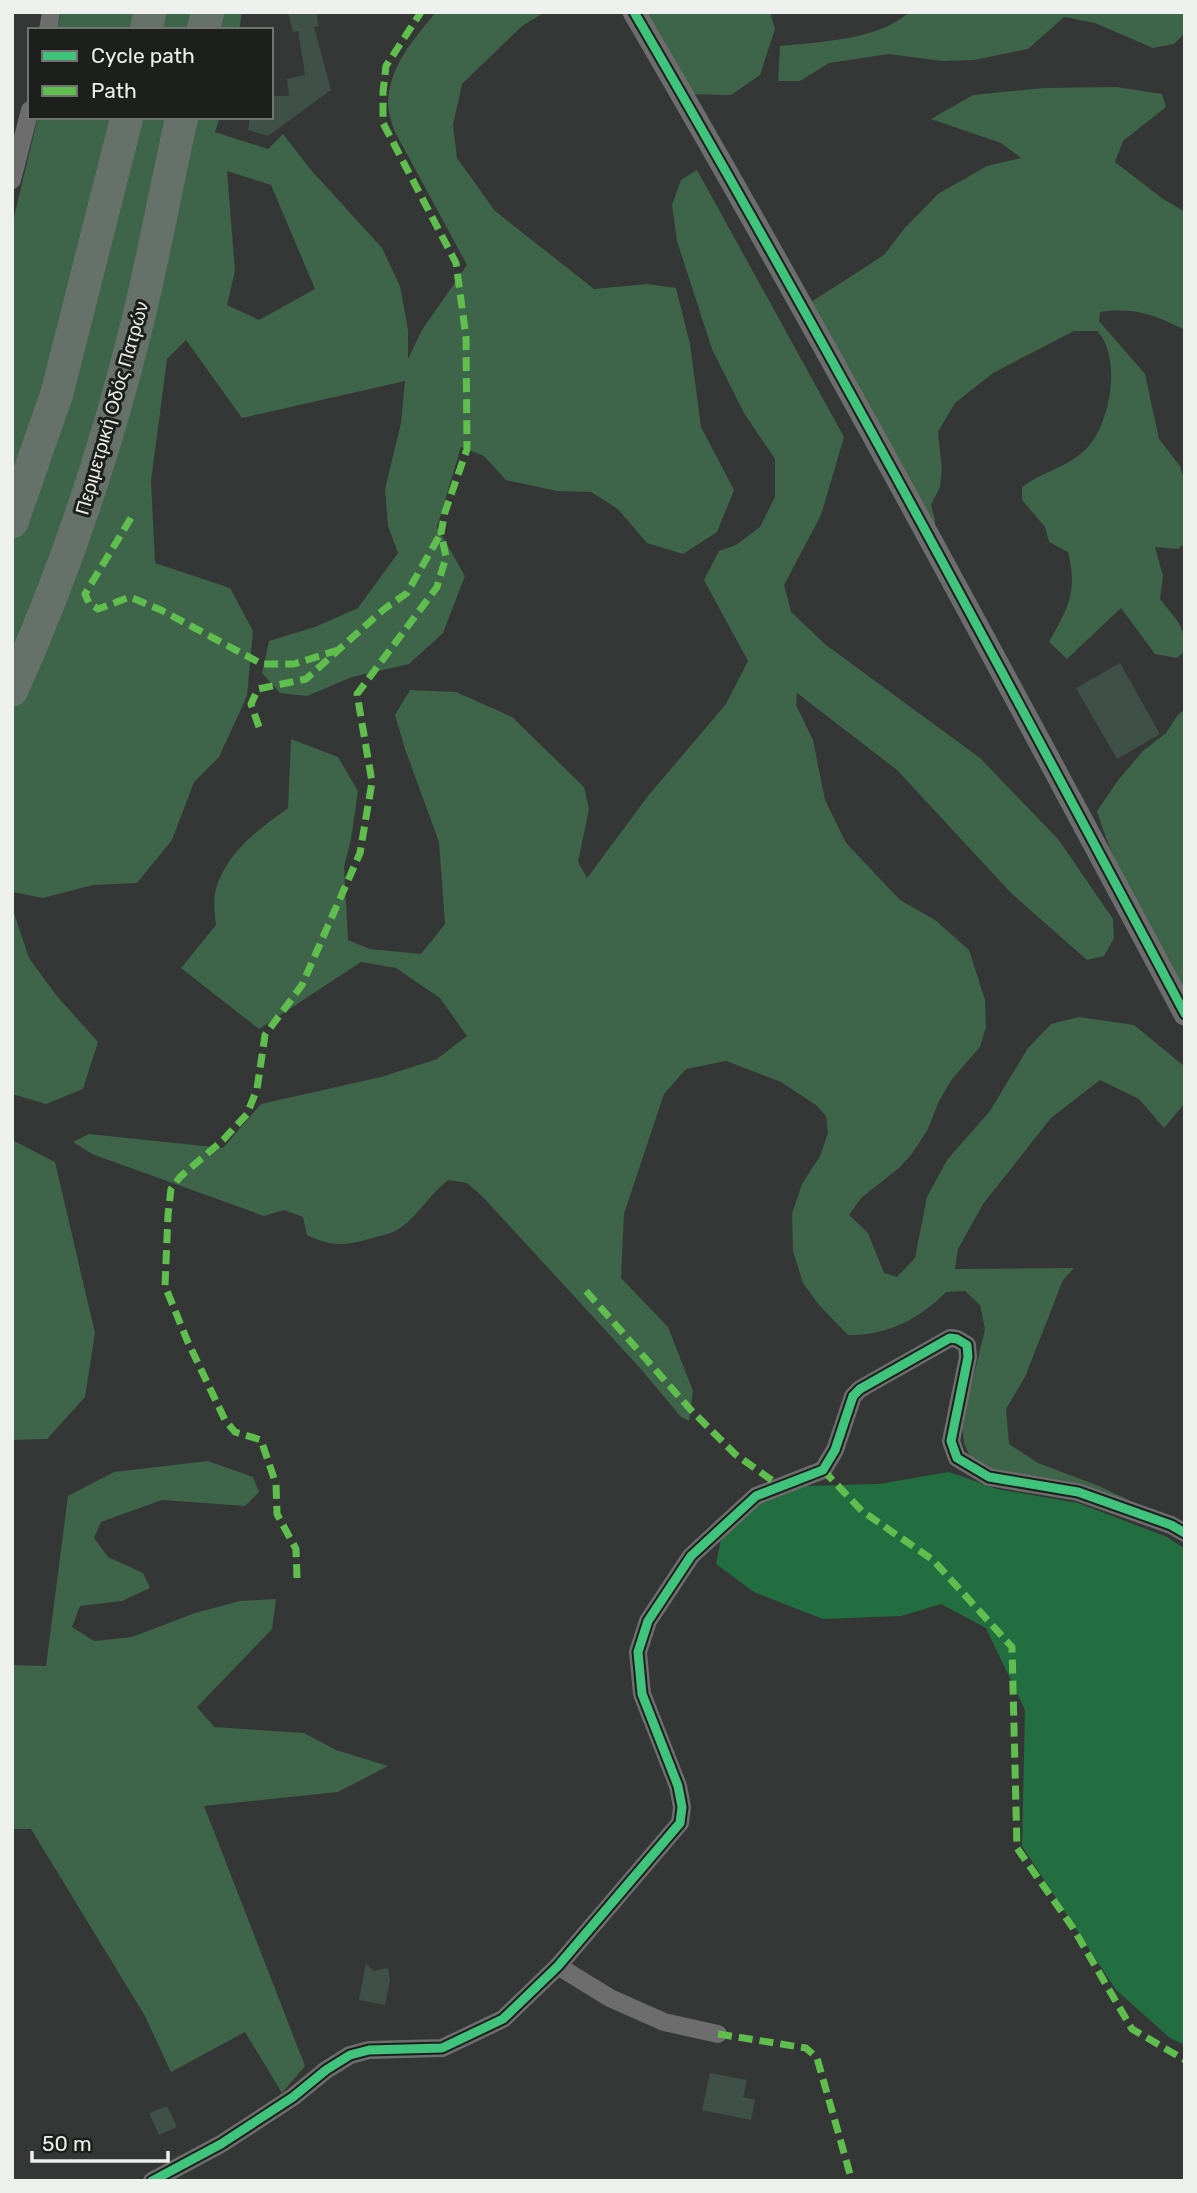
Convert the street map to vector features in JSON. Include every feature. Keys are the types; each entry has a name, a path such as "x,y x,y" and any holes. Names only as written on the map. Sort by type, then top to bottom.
{"highway":[{"path":"12,522 57,393 126,119"},
{"name":"Περιμετρική Οδός Πατρών","path":"12,690 69,552 108,435 141,310 182,119"}],"street":[{"path":"634,12 728,173 983,636 1185,1014"},
{"path":"12,180 28,118"},
{"path":"152,2181 221,2144 293,2097 349,2055 369,2050 442,2048 503,2019 558,1966 660,1843 680,1823 682,1807 677,1786 642,1695 638,1652 648,1622 691,1556 756,1496 823,1469 835,1450 853,1396 860,1389 950,1338 957,1339 967,1345 968,1357 951,1441 957,1458 989,1477 1078,1492 1171,1525 1185,1533"},
{"path":"558,1966 610,1998 664,2022 718,2034"}],"green space":[{"path":"61,12 242,12 239,28 57,28"},
{"path":"436,12 545,12 522,26 462,84 453,125 457,158 495,211 594,289 647,284 676,288 690,344 701,427 734,490 717,532 683,554 647,543 618,509 591,492 557,491 506,480 484,456 461,447 437,527 465,576 443,633 409,664 352,677 307,696 280,693 262,673 269,641 315,627 358,608 398,553 388,526 385,489 401,423 405,381 242,418 186,340 167,359 151,481 155,563 230,588 253,631 247,696 219,757 194,782 172,840 137,883 93,885 43,898 12,892 12,225 38,119 219,119 215,132 268,149 283,134 311,170 382,248 400,286 408,330 408,359 422,330 467,265 394,130 388,103 389,90 398,65 411,43","holes":["227,171 271,185 315,289 259,320 227,305 235,271"]},
{"path":"639,12 770,12 775,29 760,75 731,95 687,94"},
{"path":"909,12 1185,12 1185,33 1174,44 1153,48 1095,23 1064,17 1028,49 974,60 942,61 889,54 829,63 800,81 778,81 780,46 865,34 882,29"},
{"path":"1116,87 1162,94 1166,107 1123,141 1115,162 1163,199 1185,212 1185,330 1154,316 1134,312 1100,312 1099,321 1145,374 1159,439 1180,466 1185,482 1185,543 1178,549 1155,547 1163,576 1160,599 1183,634 1185,651 1177,658 1155,654 1121,608 1067,659 1049,642 1069,599 1071,566 1068,552 1049,542 1045,527 1022,500 1022,487 1079,455 1095,437 1102,423 1110,390 1111,372 1105,342 1097,331 1074,331 993,373 955,403 938,432 942,470 940,487 931,505 935,520 934,539 808,304 884,255 904,229 938,194 987,166 1021,158 1001,143 931,119 973,95 1044,88"},
{"path":"697,170 844,437 821,515 784,585 791,612 826,645 980,758 1058,839 1113,919 1114,938 1104,956 1087,960 1012,894 897,770 797,693 796,705 813,740 825,800 846,843 900,900 935,920 969,950 985,1000 986,1027 980,1047 952,1079 939,1101 927,1131 899,1168 861,1198 849,1215 868,1233 884,1273 897,1277 915,1258 927,1197 947,1160 990,1111 1028,1048 1051,1024 1079,1017 1134,1025 1184,1066 1185,1103 1164,1128 1139,1099 1100,1080 1051,1118 983,1204 958,1249 955,1269 1074,1268 1063,1280 1025,1377 1006,1409 1009,1444 1038,1463 1133,1502 1079,1483 991,1469 971,1459 964,1443 962,1424 985,1329 980,1305 965,1291 946,1292 914,1318 889,1329 862,1335 848,1335 819,1305 803,1283 793,1251 792,1214 802,1184 820,1156 828,1133 826,1116 816,1105 781,1082 726,1061 686,1069 664,1094 624,1214 621,1278 668,1327 693,1391 689,1421 681,1417 640,1368 483,1197 467,1183 448,1180 410,1220 395,1231 341,1244 325,1242 307,1235 303,1217 284,1210 264,1216 92,1154 73,1142 89,1134 223,1148 261,1104 381,1077 437,1059 467,1036 440,998 396,968 361,962 259,1029 181,968 216,925 215,893 226,866 244,844 288,808 291,739 338,757 358,791 344,867 348,940 370,949 421,954 445,924 439,842 395,715 410,690 456,692 512,717 584,787 589,809 578,862 587,878 648,796 726,704 748,661 704,580 719,551 736,545 760,527 775,497 775,459 744,413 712,349 677,241 672,205 681,180"},
{"path":"1185,709 1185,994 1125,881 1097,811 1143,751 1166,733"},
{"path":"12,907 29,958 56,995 98,1042 83,1089 46,1104 12,1094"},
{"path":"12,1140 55,1162 95,1333 85,1397 47,1439 12,1440"},
{"path":"208,1461 253,1477 259,1492 245,1506 162,1500 101,1522 94,1538 108,1557 143,1573 150,1588 122,1601 80,1606 72,1627 94,1641 132,1637 195,1613 240,1601 276,1599 272,1629 197,1707 214,1727 304,1733 336,1750 388,1766 338,1792 204,1806 305,2066 282,2093 245,2032 171,2072 145,2016 31,1829 12,1829 12,1665 46,1666 68,1496 114,1472"},
{"path":"949,1472 997,1489 1078,1503 1167,1537 1185,1549 1185,2045 1170,2038 1116,1990 1022,1846 1025,1710 986,1628 941,1604 901,1616 823,1619 754,1592 716,1564 721,1540 757,1501 806,1486 879,1484"}],"building":[{"path":"288,12 316,12 319,26 314,27 331,90 268,136 248,130 250,119 273,119 273,96 289,96 287,79 305,75 298,31 293,32"},
{"path":"1120,663 1160,734 1117,759 1076,688"},
{"path":"366,1963 373,1971 388,1968 390,1980 385,2005 359,2000"},
{"path":"710,2073 747,2080 743,2097 755,2100 751,2120 702,2110"},
{"path":"167,2106 177,2127 159,2135 149,2113"}],"marked path":[{"path":"297,1578 296,1549 277,1514 276,1484 261,1440 235,1432 225,1420 165,1286 168,1215 171,1189 180,1177 223,1140 247,1114 257,1089 265,1035 302,985 360,853 372,782 357,694 437,587 446,557 441,533 445,512 467,449 466,337 456,263 383,123 386,66 421,12"},
{"path":"131,518 85,594 89,603 98,609 130,597 161,610 262,664 294,664 338,650"},
{"path":"259,727 251,704 258,689 306,679 383,610 407,593 441,533"},
{"path":"586,1291 690,1409 735,1454 780,1486"},
{"path":"823,1470 862,1511 933,1560 1012,1647 1017,1848 1073,1928 1132,2029 1185,2060"},
{"path":"718,2034 806,2048 817,2058 852,2181"}],"cycle path":[{"path":"634,12 846,385 1185,1014"},
{"path":"152,2181 221,2144 293,2097 326,2070 350,2055 369,2050 442,2048 503,2019 558,1966 680,1823 682,1807 678,1786 642,1694 638,1652 648,1621 691,1556 756,1496 823,1470 835,1450 853,1396 860,1389 950,1338 957,1339 967,1345 968,1357 951,1441 957,1458 989,1477 1078,1492 1171,1525 1185,1533"}]}
